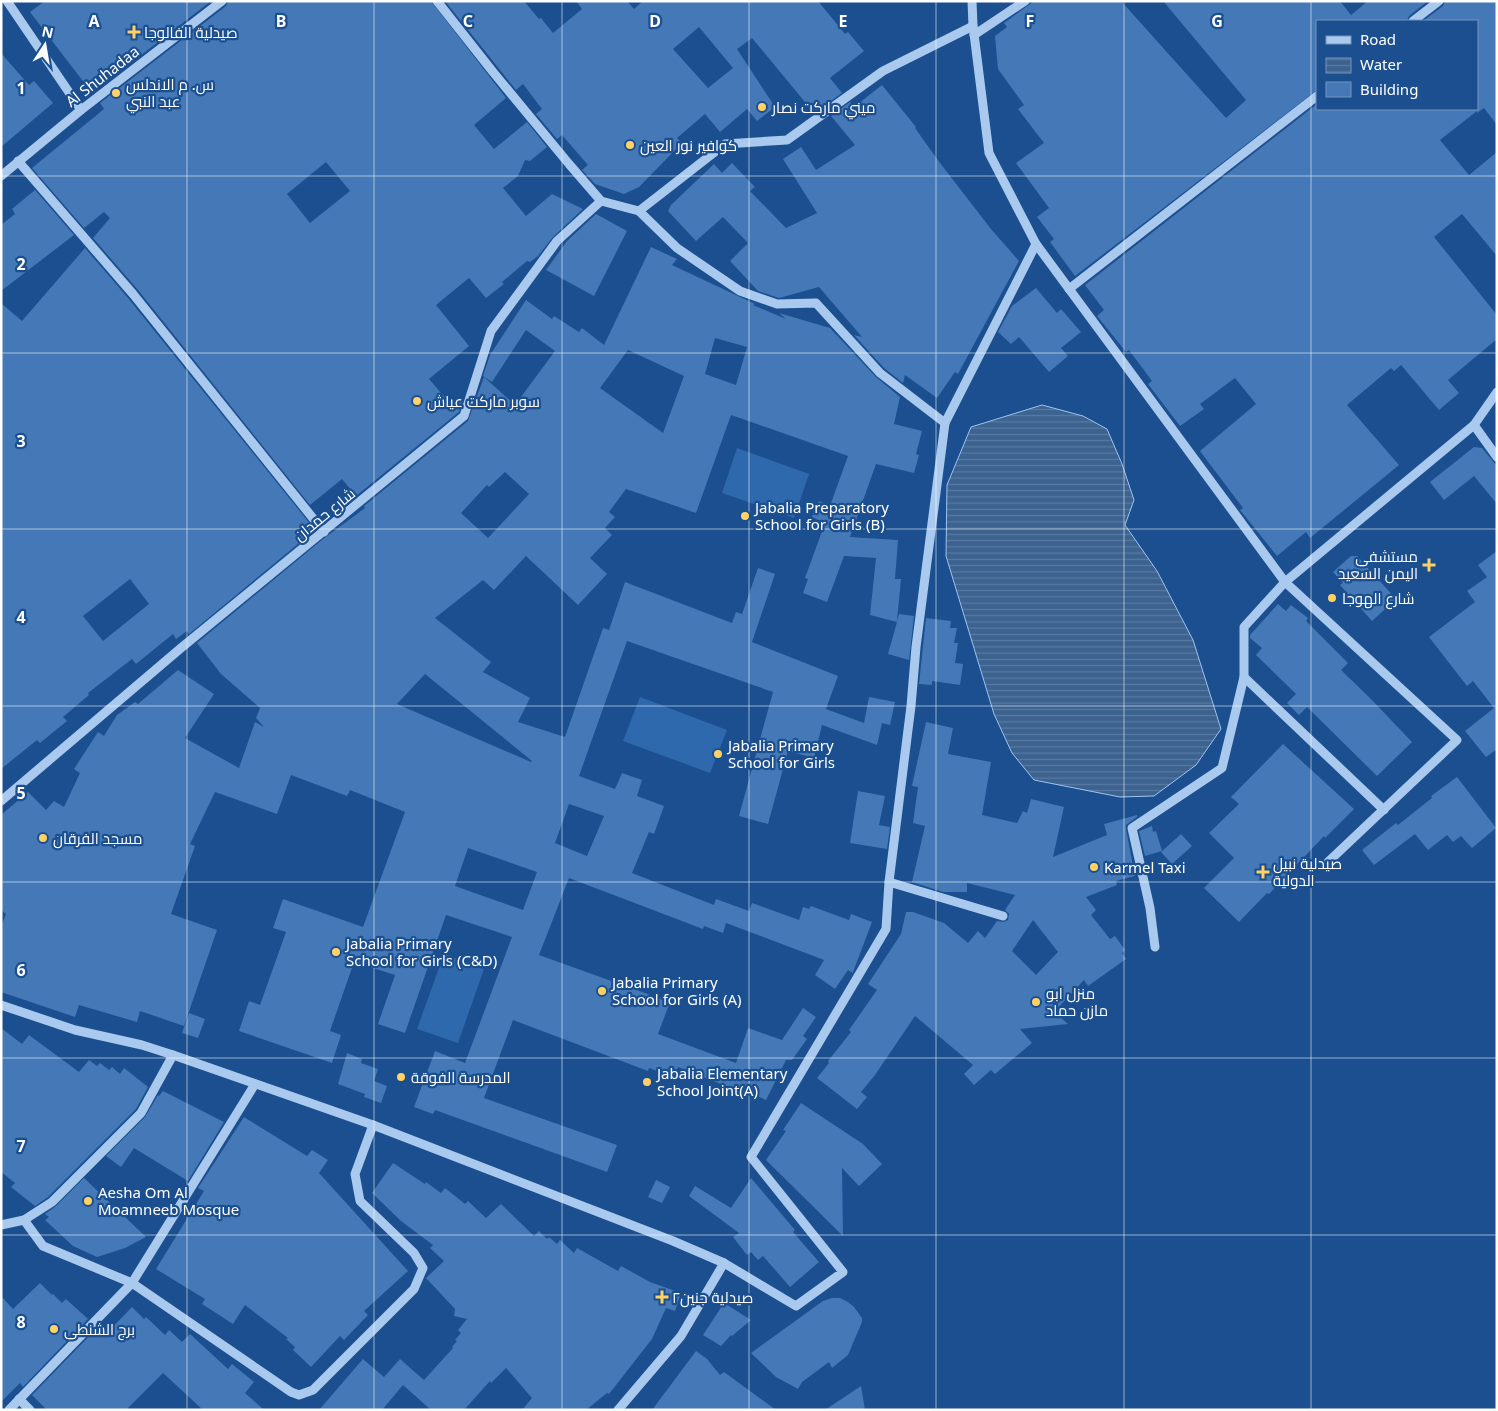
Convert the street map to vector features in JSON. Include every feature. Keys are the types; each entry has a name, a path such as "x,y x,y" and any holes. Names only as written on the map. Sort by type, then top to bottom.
{"street":[{"path":"7,1 81,110"},
{"name":"Al Shuhadaa","path":"1,176 81,110 222,1"},
{"path":"437,1 568,164 602,201 639,211 677,248 740,290 777,304 816,303 880,374 945,422"},
{"path":"972,1 989,152 1036,244 1285,582 1457,740 1328,862"},
{"path":"639,211 724,144 787,140 883,71 974,31 1024,1"},
{"path":"1414,20 1439,1"},
{"path":"1069,289 1316,97"},
{"path":"18,161 133,294 324,532"},
{"name":"شارع حمدان","path":"1,801 181,648 464,416 491,330 558,241 602,201"},
{"path":"1,1005 75,1030 173,1054 373,1124 674,1241 724,1264 796,1306 843,1272 751,1157 886,929 889,882 911,706 916,647 945,422 1036,244"},
{"path":"1155,946 1150,908 1132,828 1222,768 1244,677 1244,627 1285,582 1474,425 1497,392"},
{"path":"1474,425 1497,456"},
{"path":"1244,677 1384,810"},
{"path":"889,882 1003,916"},
{"path":"1,1225 24,1220 52,1202 141,1112 173,1054"},
{"path":"9,1410 132,1283 256,1084"},
{"path":"24,1220 44,1246 132,1283 290,1392 300,1394 313,1390 414,1289 423,1268 414,1253 360,1201 355,1174 373,1124"},
{"path":"618,1410 681,1336 724,1264"},
{"path":"19,1399 30,1410"}],"shaded area":[{"path":"737,448 809,474 794,518 722,493"},
{"path":"640,697 727,730 710,773 623,741"},
{"path":"444,954 484,969 458,1043 417,1029"}],"water":[{"path":"1042,405 1083,416 1107,429 1122,464 1134,500 1125,525 1157,571 1193,640 1221,729 1196,765 1154,796 1120,797 1034,780 1012,753 994,714 946,556 947,485 971,427"}],"building":[{"path":"45,1 211,1 92,93 30,12"},
{"path":"228,1 431,1 506,98 474,125 494,149 527,122 547,147 530,161 525,160 518,176 503,188 526,216 552,194 583,209 553,237 538,256 530,262 527,261 502,282 504,284 486,298 469,278 436,305 469,346 429,379 454,408 463,399 459,412 356,496 342,479 310,505 138,290 93,238 110,218 104,212 84,228 32,168 104,109 100,103 226,6","holes":["326,162 350,191 310,223 287,194"]},
{"path":"445,1 524,1 553,33 582,9 576,1 627,1 634,9 643,1 818,1 845,34 848,32 864,51 830,78 842,93 814,113 752,38 737,49 775,107 757,121 747,109 720,132 705,114 677,138 682,143 639,187 624,194 595,184 582,170 588,165 562,135 557,139 536,114 542,109 523,84 516,90","holes":["699,27 733,68 708,88 673,49"]},
{"path":"1034,1 1121,1 1226,118 1246,100 1163,1 1340,1 1351,15 1368,1 1428,1 1409,16 1407,20 1316,20 1316,91 1075,276 1050,242 1054,239 1037,217 1049,208 1016,163 1044,143 1018,109 1024,105 998,69 995,36 1007,27 1004,23"},
{"path":"1445,1 1497,1 1497,125 1484,108 1477,113 1477,111 1440,140 1469,175 1497,152 1497,256 1462,214 1434,237 1497,315 1497,339 1448,380 1459,393 1439,410 1401,365 1394,371 1391,368 1347,405 1399,465 1310,538 1306,532 1277,556 1240,510 1243,508 1200,451 1256,404 1235,378 1200,404 1204,409 1180,426 1148,384 1152,381 1129,350 1126,352 1097,316 1104,310 1085,285 1316,105 1316,110 1478,110 1478,20 1424,20 1443,6"},
{"path":"1,53 29,85 34,81 53,103 1,147"},
{"path":"882,85 916,127 940,163 991,229 1019,261 958,374 955,372 937,398 905,375 903,383 884,368 854,335 862,337 819,287 779,298 758,291 730,261 748,243 723,217 696,241 668,211 671,205 714,164 722,173 732,163 755,187 750,191 786,228 817,213 783,159 801,147 816,170 855,145 831,116 850,102 854,107"},
{"path":"35,190 74,235 1,291 1,225 15,214 12,209"},
{"path":"596,214 627,231 594,296 546,270 567,241"},
{"path":"651,247 677,259 672,265 755,304 753,305 786,319 779,313 830,328 876,377 900,397 894,424 922,431 916,454 919,455 914,473 876,464 850,537 898,540 895,579 901,579 897,621 899,614 914,616 909,660 888,654 897,622 870,615 876,558 844,556 827,602 803,593 808,579 805,578 825,523 812,517 819,501 830,506 848,456 731,415 696,513 626,489 609,512 615,517 605,528 612,535 590,558 607,574 578,605 526,556 494,590 483,580 435,618 491,662 483,672 530,698 518,722 565,737 603,628 609,630 625,582 732,623 736,612 742,614 758,568 775,574 752,642 838,676 826,709 864,723 869,697 895,702 890,725 882,723 877,745 822,725 814,758 788,751 768,824 739,816 773,692 627,641 579,776 615,789 622,773 642,780 637,796 664,806 654,834 649,832 632,873 714,905 716,899 749,911 752,903 799,920 803,907 809,909 811,906 849,920 851,914 872,922 853,973 848,970 835,989 815,975 824,960 726,923 723,933 704,926 703,929 569,878 539,955 670,1002 658,1034 736,1063 748,1028 782,1040 803,1008 816,1017 803,1036 807,1039 792,1060 786,1060 766,1100 757,1096 756,1098 678,1067 674,1077 649,1068 648,1071 513,1020 484,1098 617,1145 607,1172 435,1110 433,1114 414,1107 435,1051 465,1063 512,937 446,915 405,1033 378,1024 395,975 354,962 330,1031 341,1035 332,1063 239,1031 249,1001 260,1005 286,932 273,928 283,899 363,927 405,812 350,790 347,796 291,775 277,814 215,792 190,844 195,846 171,914 217,930 184,1026 140,1011 137,1022 79,1005 75,1017 1,992 1,927 6,914 1,910 1,815 28,792 46,810 54,801 64,807 80,773 74,769 98,732 104,736 117,715 135,702 138,704 178,670 214,694 185,738 239,768 255,722 264,727 256,718 260,708 221,674 197,643 323,539 365,508 364,506 468,421 484,377 515,405 555,351 526,330 492,382 483,376 490,355 526,300 552,319 554,316 579,332 582,328 604,345","holes":["715,338 747,347 736,385 705,374","628,350 684,376 663,433 600,388","505,472 529,494 488,538 461,513 487,485 489,487","425,674 532,761 531,762 397,704","569,804 604,816 587,856 555,843","468,848 537,872 523,910 455,886"]},
{"path":"85,248 128,298 315,530 189,634 187,631 176,639 173,634 136,664 132,659 88,693 89,695 63,717 67,721 40,743 37,740 1,769 1,303 22,321","holes":["130,579 149,604 103,641 83,616"]},
{"path":"1036,288 1057,313 1061,309 1081,332 1061,348 1068,356 1049,372 1019,337 1011,344 998,332 1012,306"},
{"path":"1474,447 1482,448 1497,466 1497,504 1474,476 1444,500 1430,482"},
{"path":"1497,551 1497,749 1486,757 1465,731 1494,708 1473,681 1467,686 1429,637 1475,602 1467,591 1487,577 1478,565"},
{"path":"1351,556 1357,556 1396,599 1372,621 1340,585 1343,583 1333,572"},
{"path":"1278,604 1286,611 1291,605 1308,618 1306,621 1348,663 1341,670 1412,742 1377,776 1307,707 1299,715 1287,703 1296,694 1256,655 1262,648 1250,638 1250,635"},
{"path":"926,618 951,621 950,628 957,628 954,643 958,643 955,663 963,664 960,685 932,681 932,685 919,684"},
{"path":"926,722 953,728 948,754 991,762 982,815 1017,823 1023,811 1027,813 1031,799 1064,807 1053,857 1107,835 1104,824 1137,815 1126,825 1135,876 1116,881 1117,885 1086,897 1096,910 1091,915 1110,939 1115,936 1125,950 1122,953 1126,959 1088,986 1084,980 1054,1012 1068,1024 1020,1029 1032,1043 995,1074 991,1070 974,1085 964,1074 973,1065 915,1016 875,1075 861,1092 867,1097 857,1109 817,1078 851,1032 849,1030 877,990 868,984 901,934 906,912 913,912 944,923 968,943 978,931 985,938 997,921 1004,922 1008,920 1009,914 1005,910 1015,895 967,883 967,892 943,892 912,882 925,826 913,823 918,787 912,786","holes":["1033,920 1058,952 1036,975 1012,951"]},
{"path":"1283,744 1354,809 1325,838 1324,836 1269,894 1267,893 1239,922 1204,888 1234,858 1209,833 1239,804 1231,797"},
{"path":"1457,777 1496,828 1472,848 1461,836 1453,842 1447,835 1428,850 1415,834 1374,865 1362,850 1396,823 1398,825 1432,798 1431,796"},
{"path":"858,791 885,796 879,825 890,827 887,849 850,843"},
{"path":"1152,826 1153,832 1156,831 1162,851 1145,856 1139,831"},
{"path":"1181,834 1192,846 1172,864 1161,852"},
{"path":"189,1013 205,1019 198,1038 182,1033"},
{"path":"1,1028 22,1044 29,1035 79,1072 89,1060 97,1066 100,1063 109,1070 112,1067 120,1074 124,1068 148,1087 136,1109 48,1197 35,1206 11,1187 15,1183 1,1172"},
{"path":"347,1053 362,1059 361,1063 378,1069 374,1081 387,1086 381,1103 364,1097 365,1094 338,1084"},
{"path":"163,1091 224,1122 188,1181 134,1148 121,1167 106,1156 145,1117 158,1095"},
{"path":"801,1103 863,1144 882,1164 859,1186 842,1168 843,1236 766,1160 786,1131 783,1130"},
{"path":"244,1117 307,1156 312,1150 328,1160 319,1173 408,1271 364,1311 368,1315 344,1340 340,1336 311,1367 293,1350 295,1347 286,1339 288,1338 245,1305 233,1324 202,1304 205,1299 156,1269 204,1191 198,1188"},
{"path":"393,1163 441,1193 445,1188 465,1204 468,1201 486,1218 501,1204 534,1236 539,1231 547,1239 549,1237 557,1244 560,1240 574,1253 577,1248 618,1271 621,1266 650,1282 681,1293 675,1311 666,1308 652,1339 609,1394 607,1393 586,1410 522,1410 532,1398 506,1368 491,1383 490,1381 464,1410 431,1410 403,1385 382,1410 319,1410 363,1359 384,1377 400,1359 424,1380 453,1348 457,1341 455,1340 461,1333 458,1330 467,1319 454,1316 455,1309 426,1278 444,1261 430,1248 433,1245 401,1221 372,1193"},
{"name":"Aesha Om Al Moamneeb Mosque","path":"84,1178 146,1237 125,1248 97,1257 73,1246 45,1220 49,1217 45,1214 56,1206"},
{"path":"751,1178 819,1262 790,1287 763,1256 758,1260 751,1252 747,1255 733,1237 739,1233 689,1196 695,1186 731,1208"},
{"path":"656,1180 670,1187 662,1203 648,1197"},
{"path":"40,1283 62,1303 66,1299 88,1319 23,1387 20,1383 1,1402 1,1296 13,1309"},
{"path":"840,1298 848,1302 862,1318 862,1322 848,1355 832,1368 829,1362 802,1382 798,1389 776,1377 751,1353 823,1301"},
{"path":"724,1303 751,1320 731,1335 721,1346 703,1335"},
{"path":"132,1307 165,1335 169,1330 182,1342 190,1334 228,1369 232,1364 254,1382 245,1393 264,1410 203,1410 163,1373 126,1410 47,1410 32,1395 97,1328 105,1335"},
{"path":"696,1351 707,1359 720,1375 724,1372 776,1410 652,1410"},
{"path":"861,1386 865,1410 825,1410"}],"place":[{"name":"صيدلية الفالوجا","path":"134,32"},
{"name":"س. م الاندلس عبد النبي","path":"116,93"},
{"name":"ميني ماركت نصار","path":"762,107"},
{"name":"كوافير نور العين","path":"630,145"},
{"name":"سوبر ماركت عياش","path":"417,401"},
{"name":"Jabalia Preparatory School for Girls (B)","path":"745,516"},
{"name":"مستشفى اليمن السعيد","path":"1429,565"},
{"name":"شارع الهوجا","path":"1332,598"},
{"name":"Jabalia Primary School for Girls","path":"718,754"},
{"name":"مسجد الفرقان","path":"43,838"},
{"name":"Karmel Taxi","path":"1094,867"},
{"name":"صيدلية نبيل الدولية","path":"1263,872"},
{"name":"Jabalia Primary School for Girls (C&D)","path":"336,952"},
{"name":"Jabalia Primary School for Girls (A)","path":"602,991"},
{"name":"منزل ابو مازن حماد","path":"1036,1002"},
{"name":"المدرسة الفوقة","path":"401,1077"},
{"name":"Jabalia Elementary School Joint(A)","path":"647,1082"},
{"name":"Aesha Om Al Moamneeb Mosque","path":"88,1201"},
{"name":"صيدلية جنين٢","path":"662,1297"},
{"name":"برج الشنطى","path":"54,1329"}]}
